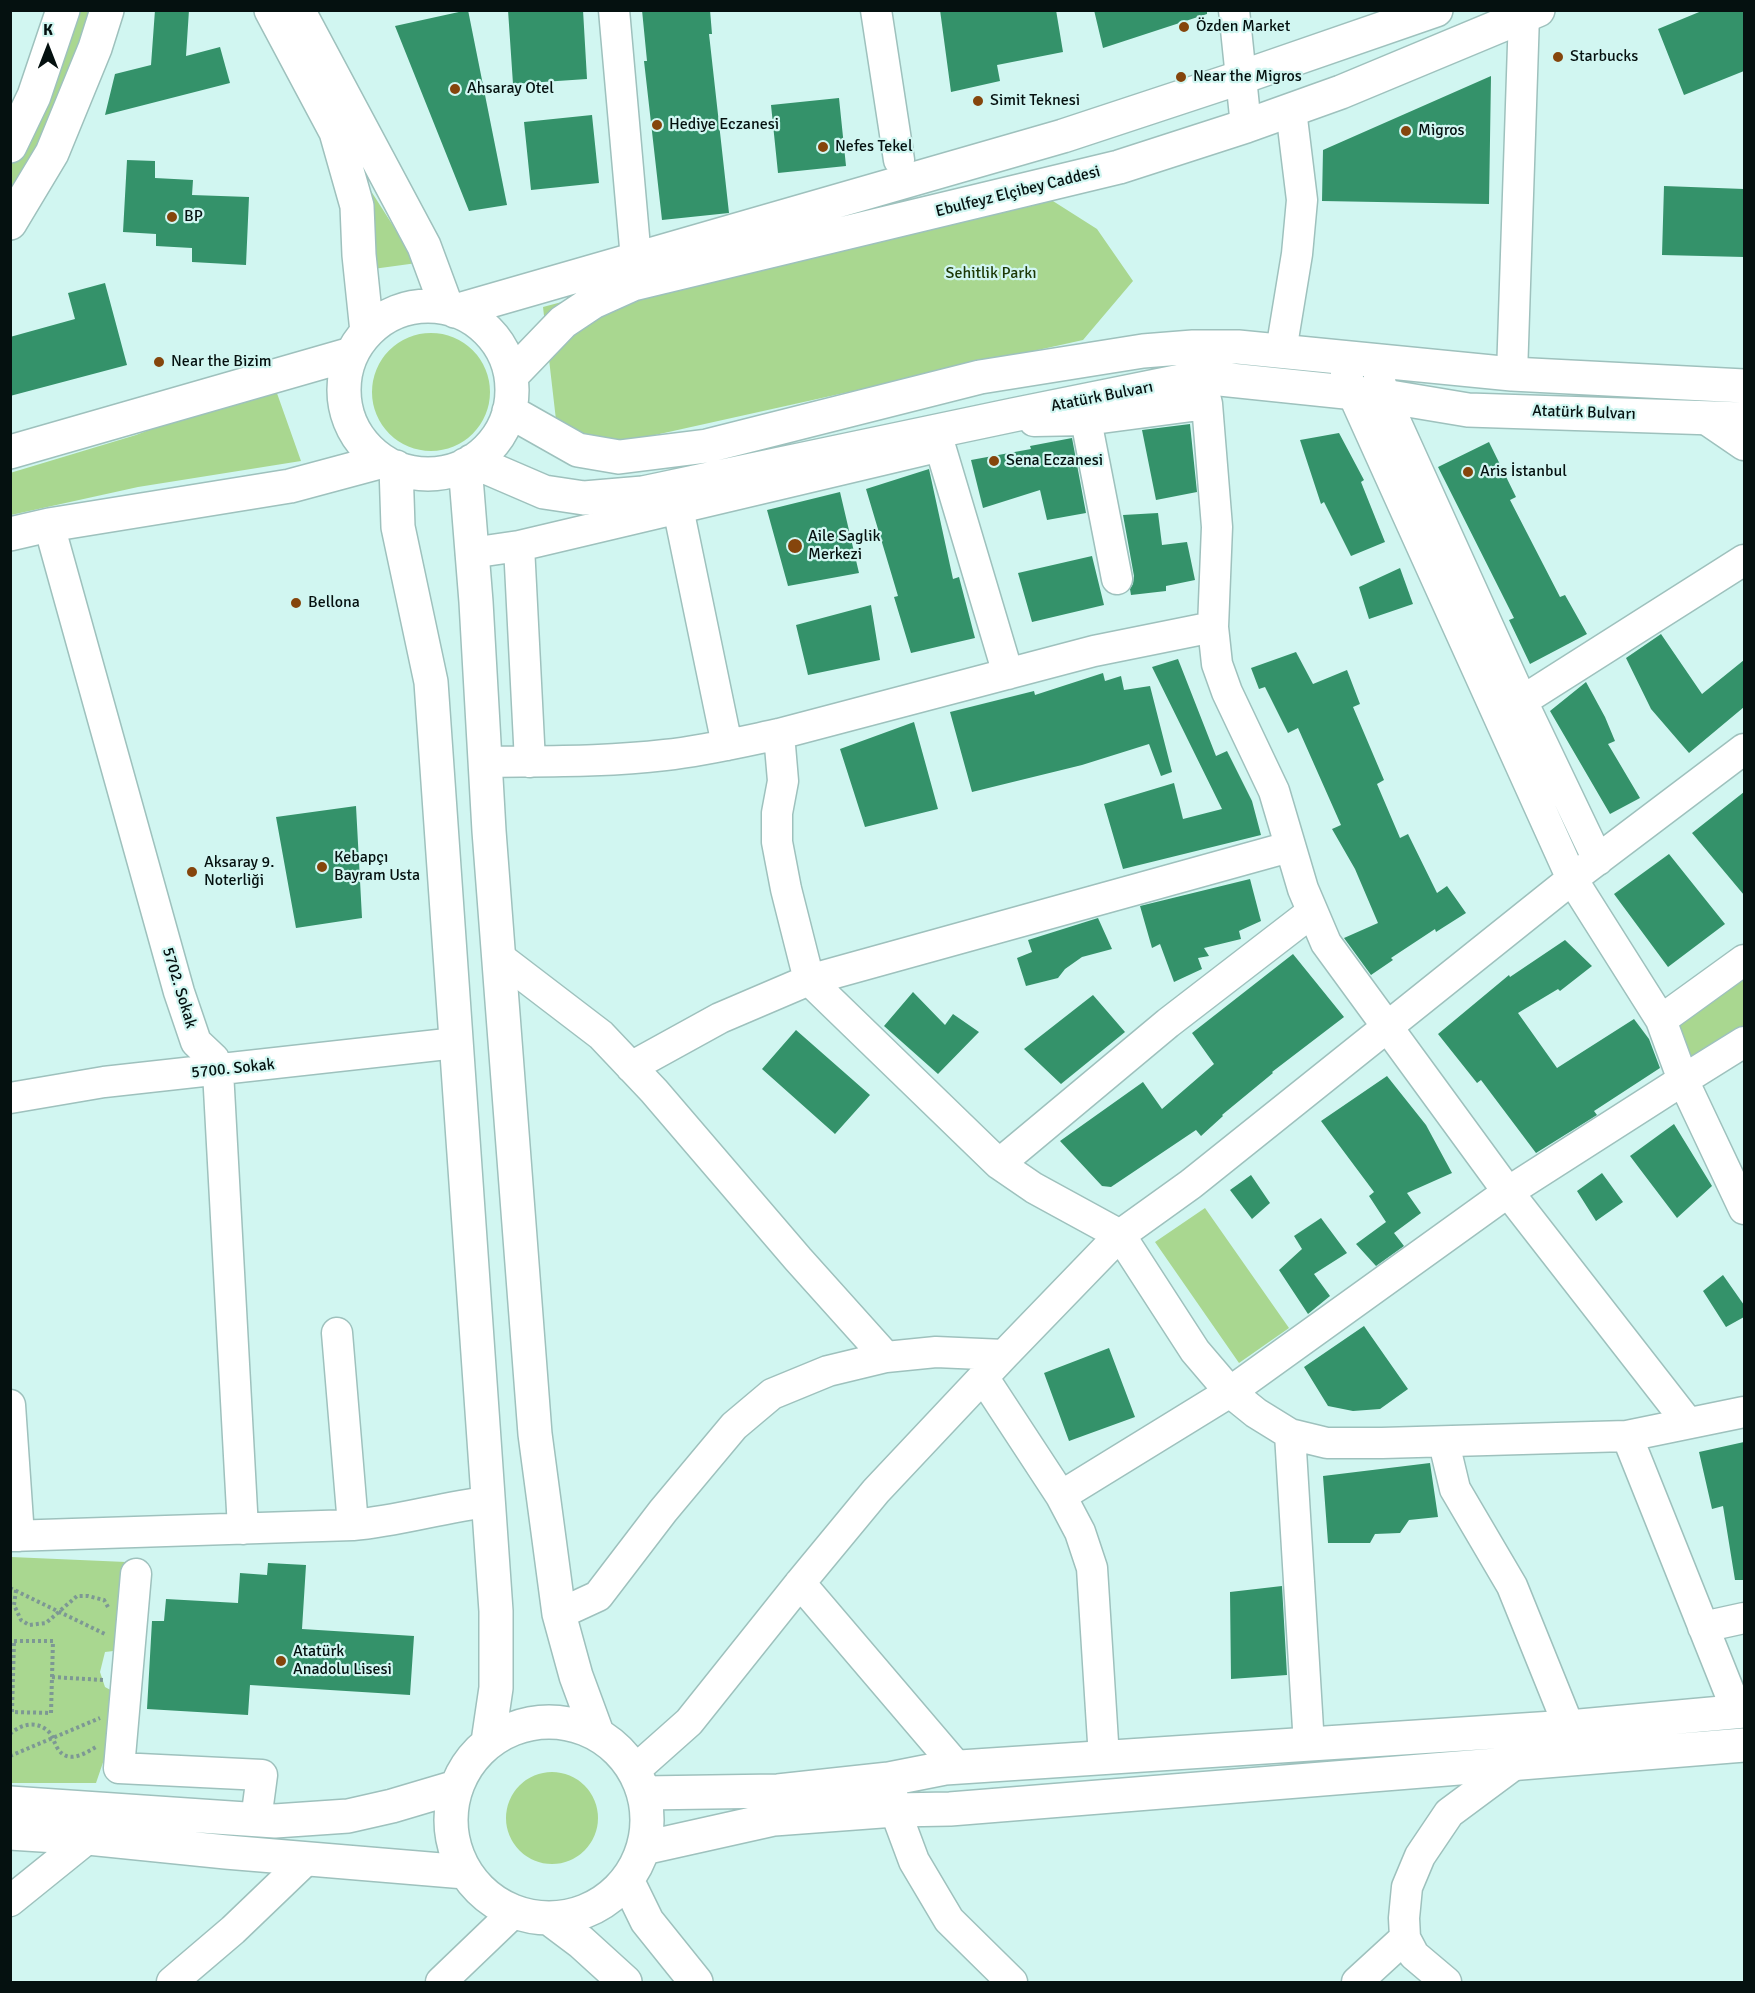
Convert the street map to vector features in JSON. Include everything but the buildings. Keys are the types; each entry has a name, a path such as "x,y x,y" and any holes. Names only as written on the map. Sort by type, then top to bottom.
{"main road":[{"path":"10,146 34,96 63,10"},
{"path":"10,224 52,153 95,48 107,10"},
{"path":"271,10 336,132 357,206 359,343"},
{"path":"298,10 424,246 451,310"},
{"path":"451,310 1063,136 1436,10"},
{"name":"Ebulfeyz Elçibey Caddesi","path":"511,376 563,322 593,302 633,284 1119,167 1246,126 1341,92 1531,13"},
{"path":"426,306 451,310 472,319 492,336 506,359 511,376 512,394 509,411 493,443 468,463 448,471 431,474 413,472 389,464 369,450 358,437 345,405 346,371 359,343 384,318 404,310 426,306"},
{"path":"20,443 359,343"},
{"name":"Atatürk Bulvarı","path":"509,411 578,450 619,457 707,446 980,378 1143,351 1193,347 1238,347 1512,374 1744,386"},
{"name":"Atatürk Bulvarı","path":"468,463 544,492 584,498 643,493 1013,415 1204,391 1369,395 1468,410 1703,417 1744,439"},
{"path":"468,463 471,553 485,762 535,1434 559,1614 576,1676 597,1733"},
{"path":"10,534 49,525 290,486 389,464"},
{"path":"389,464 398,527 431,682 496,1611 496,1688 489,1742"},
{"path":"644,1848 892,1794 957,1767 1569,1727 1741,1711"},
{"path":"552,1722 597,1733 616,1747 639,1782 647,1807 647,1833 636,1867 615,1894 585,1912 549,1918 514,1912 487,1896 465,1872 453,1845 452,1836 450,1817 456,1787 466,1766 489,1742 521,1725 552,1722"},
{"path":"639,1782 778,1791 892,1794 950,1809 1744,1745"},
{"path":"10,1803 275,1821 348,1816 456,1787"},
{"path":"10,1833 465,1872"},
{"path":"627,1880 647,1921 696,1983"},
{"path":"549,1918 581,1942 625,1983"}],"street":[{"path":"614,10 636,259"},
{"path":"876,10 899,160"},
{"path":"1234,10 1246,126"},
{"path":"1512,374 1531,13"},
{"path":"1281,351 1297,254 1302,200 1291,110"},
{"path":"1193,347 1204,391 1217,527 1213,627 1217,664 1227,692 1274,791 1289,847 1312,912 1326,943 1508,1192 1688,1423"},
{"path":"1341,356 1369,395 1522,701 1598,860"},
{"path":"1375,359 1369,395 1572,879 1661,1020 1683,1080 1744,1209"},
{"path":"471,553 519,546 1040,420 1086,420 1204,391"},
{"path":"1086,420 1117,579"},
{"path":"940,446 1008,674"},
{"path":"678,508 727,745"},
{"name":"5702. Sokak","path":"49,525 179,992 196,1042 214,1059 218,1071"},
{"path":"519,546 530,762"},
{"path":"1522,701 1744,560"},
{"path":"485,762 599,760 666,755 727,745 779,734 1094,651 1213,627"},
{"path":"779,734 783,781 777,813 777,842 786,889 809,980 999,1164 1034,1188 1120,1235 1195,1351 1230,1392 1256,1413 1290,1434 1327,1443 1444,1443 1627,1436 1744,1412"},
{"path":"639,1782 876,1491 1004,1354 1120,1235 1191,1184 1572,879 1744,749"},
{"path":"631,1067 720,1018 809,980 1289,847"},
{"path":"999,1164 1168,1023 1312,912"},
{"path":"499,957 601,1035 886,1357"},
{"path":"1661,1020 1744,960"},
{"path":"1061,1496 1230,1392 1508,1192 1744,1042"},
{"name":"5700. Sokak","path":"10,1098 104,1082 456,1043"},
{"path":"218,1071 243,1529"},
{"path":"337,1333 353,1525"},
{"path":"559,1614 598,1596 663,1511 734,1426 772,1394 828,1371 886,1357 936,1352 1004,1354"},
{"path":"983,1377 1061,1496 1080,1532 1092,1568 1104,1758"},
{"path":"10,1406 15,1536 353,1525 376,1523 488,1502"},
{"path":"1290,1434 1309,1745"},
{"path":"1627,1436 1703,1627 1741,1711"},
{"path":"1444,1443 1455,1489 1512,1586 1569,1727"},
{"path":"136,1574 119,1768 262,1775 256,1820"},
{"path":"800,1583 957,1767"},
{"path":"1703,1627 1744,1618"},
{"path":"1624,1722 1627,1755"},
{"path":"1446,1983 1414,1955 1405,1938 1407,1887 1420,1856 1449,1813 1515,1764"},
{"path":"892,1794 914,1861 949,1920 1012,1983"},
{"path":"10,1901 88,1838"},
{"path":"172,1983 233,1930 307,1859"},
{"path":"441,1983 514,1912"},
{"path":"1357,1983 1405,1938"}],"path":[{"path":"10,1588 131,1644"},
{"path":"16,1590 14,1605 21,1620 29,1625 46,1623 77,1596 104,1600 111,1613"},
{"path":"14,1641 53,1641 52,1677 51,1713 12,1712 14,1641"},
{"path":"52,1677 126,1694"},
{"path":"10,1748 12,1756 97,1719 126,1694"},
{"path":"97,1719 98,1726"},
{"path":"10,1734 19,1727 34,1724 48,1730 58,1750 68,1756 80,1756 96,1747 97,1740"}],"green space":[{"path":"71,11 92,11 87,33 11,210 11,161"},
{"path":"369,188 417,263 373,269"},
{"name":"Sehitlik Parkı","path":"988,188 1034,189 1097,229 1133,281 1083,340 610,445 559,446 543,307"},
{"path":"431,333 454,337 473,350 486,369 490,392 486,415 473,434 454,447 431,451 408,447 389,434 376,415 372,392 376,369 389,350 408,337"},
{"path":"273,382 301,461 138,487 11,515 10,473 136,435"},
{"path":"1744,972 1744,1031 1689,1065 1673,1023"},
{"path":"1205,1208 1289,1328 1239,1363 1155,1242"},
{"path":"11,1557 126,1562 122,1650 105,1652 100,1672 105,1687 114,1692 111,1739 96,1783 11,1783"},
{"path":"552,1772 569,1776 584,1786 594,1801 598,1818 594,1835 584,1850 569,1860 552,1864 535,1860 520,1850 510,1835 506,1818 510,1801 520,1786 535,1776"}],"place":[{"name":"Özden Market","path":"1184,27"},
{"name":"Starbucks","path":"1558,57"},
{"name":"Near the Migros","path":"1181,77"},
{"name":"Ahsaray Otel","path":"455,89"},
{"name":"Simit Teknesi","path":"978,101"},
{"name":"Hediye Eczanesi","path":"657,125"},
{"name":"Migros","path":"1406,131"},
{"name":"Nefes Tekel","path":"823,147"},
{"name":"BP","path":"172,217"},
{"name":"Near the Bizim","path":"159,362"},
{"name":"Sena Eczanesi","path":"994,461"},
{"name":"Aris İstanbul","path":"1468,472"},
{"name":"Aile Saglik Merkezi","path":"795,546"},
{"name":"Bellona","path":"296,603"},
{"name":"Kebapçı Bayram Usta","path":"322,867"},
{"name":"Aksaray 9. Noterliği","path":"192,872"},
{"name":"Atatürk Anadolu Lisesi","path":"281,1661"}]}
